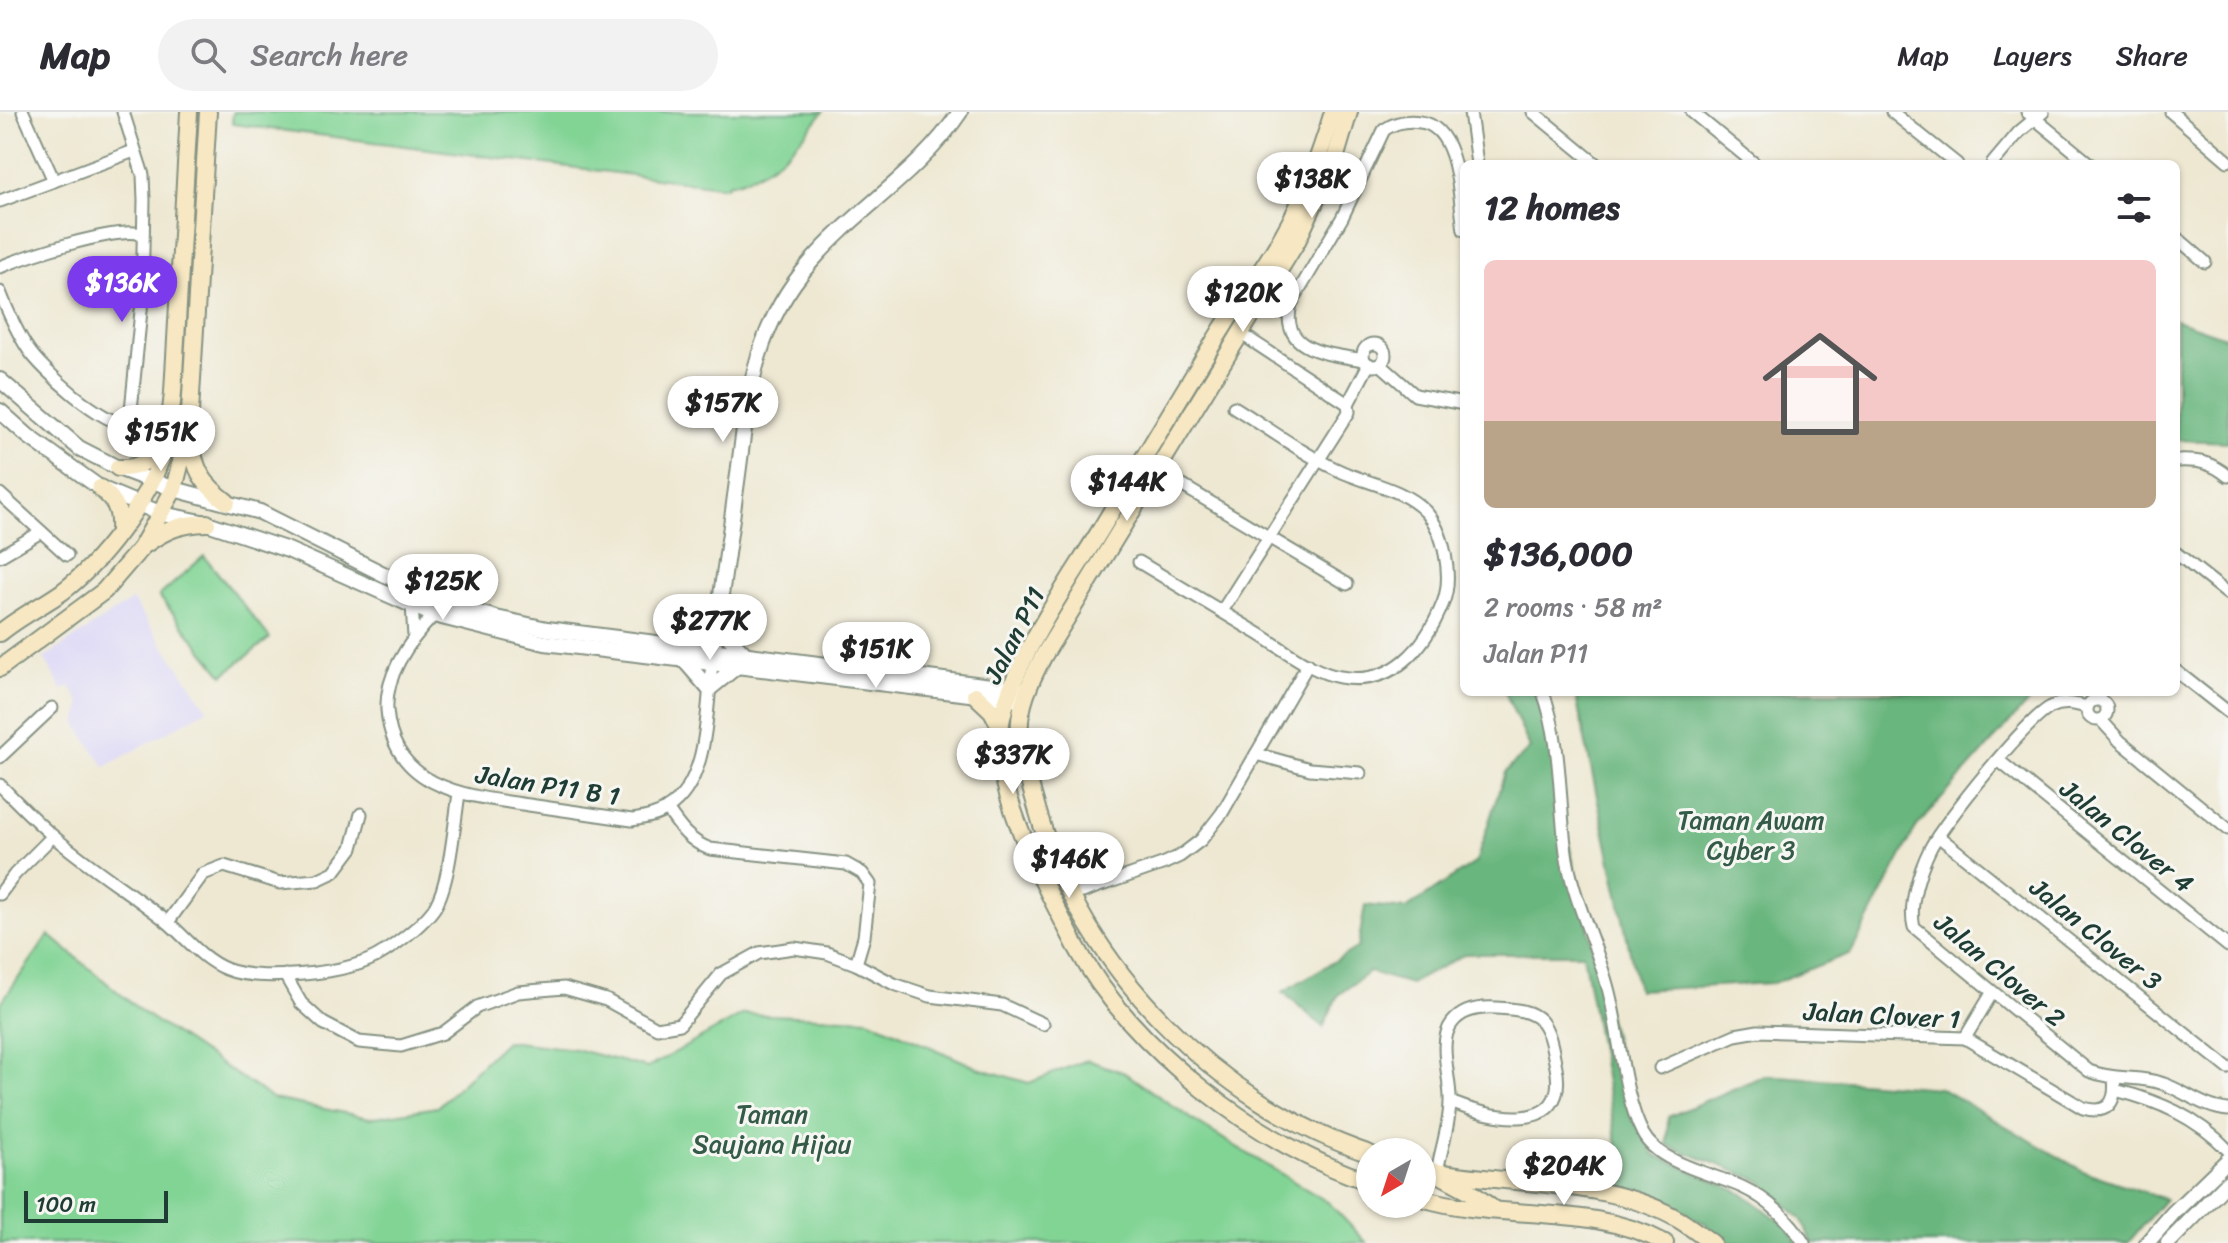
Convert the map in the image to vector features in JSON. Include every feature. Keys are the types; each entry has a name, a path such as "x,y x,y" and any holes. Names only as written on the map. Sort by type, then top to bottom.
{"main road":[{"path":"0,633 64,590 98,558 138,504 160,460 170,423 189,112"},
{"path":"0,668 104,591 141,548 174,489 189,429 208,112"},
{"name":"Jalan P11","path":"1333,112 1284,234 1055,604 1001,728 999,747 1005,786 1028,845 1055,906 1084,961 1105,992 1165,1056 1209,1094 1246,1120 1318,1162 1356,1177"},
{"name":"Jalan P11","path":"1349,112 1335,159 1297,241 1017,694 1020,747 1046,839 1085,920 1119,969 1175,1035 1221,1074 1275,1112 1356,1149"},
{"path":"1214,343 1240,333 1238,304"},
{"path":"118,468 143,464 170,423"},
{"path":"189,429 197,470 207,487 227,502"},
{"path":"100,488 117,504 119,530"},
{"path":"141,548 167,529 183,524 207,523"},
{"path":"975,695 992,711 1001,728"},
{"path":"1436,1173 1607,1195 1680,1220 1712,1243"},
{"path":"1436,1176 1468,1190 1494,1210"},
{"path":"1436,1200 1494,1210 1597,1220 1628,1226 1665,1243"}],"street":[{"path":"23,112 54,181"},
{"path":"0,292 12,323 30,352 64,386 101,414 122,425 127,424 130,420 142,301 143,175 123,112"},
{"path":"856,964 864,937 870,884 862,873 846,864 710,849 695,843 683,832 667,809 690,787 697,770 749,389 774,315 787,291 810,263 834,238 900,182 960,112"},
{"path":"1470,112 1476,160"},
{"path":"1533,112 1591,160"},
{"path":"1692,112 1749,160"},
{"path":"1892,112 1952,160"},
{"path":"2171,112 2228,161"},
{"path":"1995,160 2034,114 2086,160"},
{"path":"1460,205 1451,148 1443,133 1430,123 1411,121 1393,124 1384,130 1342,218 1291,304 1288,315 1288,327 1295,340 1326,353 1371,363 1415,395 1460,403"},
{"path":"0,201 134,151"},
{"path":"0,267 61,247 128,232 142,234"},
{"path":"2180,240 2205,262"},
{"path":"1240,333 1348,404"},
{"path":"1222,611 1349,412 1348,404 1371,363"},
{"path":"0,380 79,448 118,468 174,489 227,502 288,525 437,601 547,629 686,654 709,689"},
{"path":"1139,562 1308,664 1340,677 1381,677 1402,664 1424,641 1445,598 1448,579 1437,528 1420,507 1396,491 1356,478 1319,460 1234,407"},
{"path":"0,411 28,436 100,488 162,514 207,523 288,550 434,615 545,643 713,657 745,654 1017,694"},
{"path":"2180,461 2209,463 2228,476"},
{"path":"1183,486 1347,584"},
{"path":"0,494 67,555"},
{"path":"0,556 41,532"},
{"path":"2180,556 2228,594"},
{"path":"412,604 414,638"},
{"name":"Jalan P11 B 1","path":"434,615 414,638 388,684 388,722 395,743 409,763 430,781 459,794 632,820 667,809"},
{"path":"686,654 718,616"},
{"path":"718,616 724,632 745,654"},
{"path":"713,657 736,667 975,695 1017,694"},
{"path":"1066,884 1083,892 1165,863 1201,840 1222,813 1308,664"},
{"path":"709,689 736,667"},
{"path":"2180,674 2228,712"},
{"path":"1544,696 1557,743 1571,877 1609,992 1629,1088 1643,1134 1654,1148 1666,1156 1745,1188 1793,1225 1804,1243"},
{"path":"2101,720 2107,713 2104,697 2087,707 2091,719 2101,720 2120,741 2228,829"},
{"name":"Jalan Clover 2","path":"2087,707 2067,703 2042,713 1998,760 1938,836 1929,850 1920,877 1913,909 1914,927 2089,1071 2115,1084"},
{"path":"0,757 52,708"},
{"path":"1256,754 1310,769 1360,773"},
{"name":"Jalan Clover 4","path":"1998,760 2228,946"},
{"path":"0,785 53,836 168,922 202,955 223,968 246,976 285,975 355,965 373,959 419,925 435,906 444,882 459,794"},
{"path":"168,922 203,874 224,866 280,883 317,880 334,872 352,848 361,814"},
{"path":"0,894 15,874 53,836"},
{"name":"Jalan Clover 3","path":"1938,836 2228,1068"},
{"path":"1085,920 1085,909 1093,888"},
{"path":"285,975 301,1003 323,1023 359,1042 401,1046 443,1033 477,1007 518,992 564,988 606,1000 657,1028 680,1024 721,974 759,953 794,948 827,953 894,984 930,996 1002,1005 1043,1024"},
{"path":"1965,1038 1992,993"},
{"path":"1436,1145 1450,1102 1446,1042 1450,1024 1464,1012 1488,1007 1519,1010 1541,1021 1550,1040 1558,1078 1555,1099 1545,1112 1520,1118 1477,1113 1450,1102"},
{"name":"Jalan Clover 1","path":"1660,1068 1745,1032 1947,1035 1965,1038 2083,1108 2096,1111 2107,1107 2114,1098 2115,1084"},
{"path":"2115,1084 2163,1083 2201,1103 2226,1110"},
{"path":"2115,1084 2161,1102 2213,1134 2228,1150"},
{"path":"2213,1134 2214,1119 2226,1110"},
{"path":"2147,1243 2228,1160"},
{"path":"2168,1243 2228,1182"}],"shaded area":[{"path":"132,600 208,709 105,767 77,725 81,704 70,686 62,690 44,658"}],"green space":[{"path":"233,112 823,112 781,157 756,174 726,187 232,124"},
{"path":"2180,321 2228,338 2228,442 2180,440"},
{"path":"204,556 270,638 223,675 159,596"},
{"path":"1507,696 1541,696 1546,709 1557,792 1631,1114 1655,1155 1744,1194 1789,1228 1798,1243 1723,1243 1705,1223 1551,1169 1619,1156 1583,954 1465,954 1410,984 1369,972 1338,995 1323,1027 1283,992 1358,947 1365,905 1406,909 1476,862 1505,772 1530,748"},
{"name":"Taman Awam Cyber 3","path":"1576,696 2033,696 1917,826 1851,953 1773,983 1638,990"},
{"name":"Taman Saujana Hijau","path":"49,935 142,1012 273,1099 370,1118 437,1107 506,1041 575,1049 647,1068 744,1014 868,1019 978,1068 1029,1083 1087,1060 1125,1073 1199,1124 1329,1203 1367,1243 0,1243 0,1004"},
{"path":"1765,1075 1940,1088 2083,1171 2165,1199 2128,1243 1813,1243 1801,1219 1761,1181 1667,1145 1668,1117"}]}
